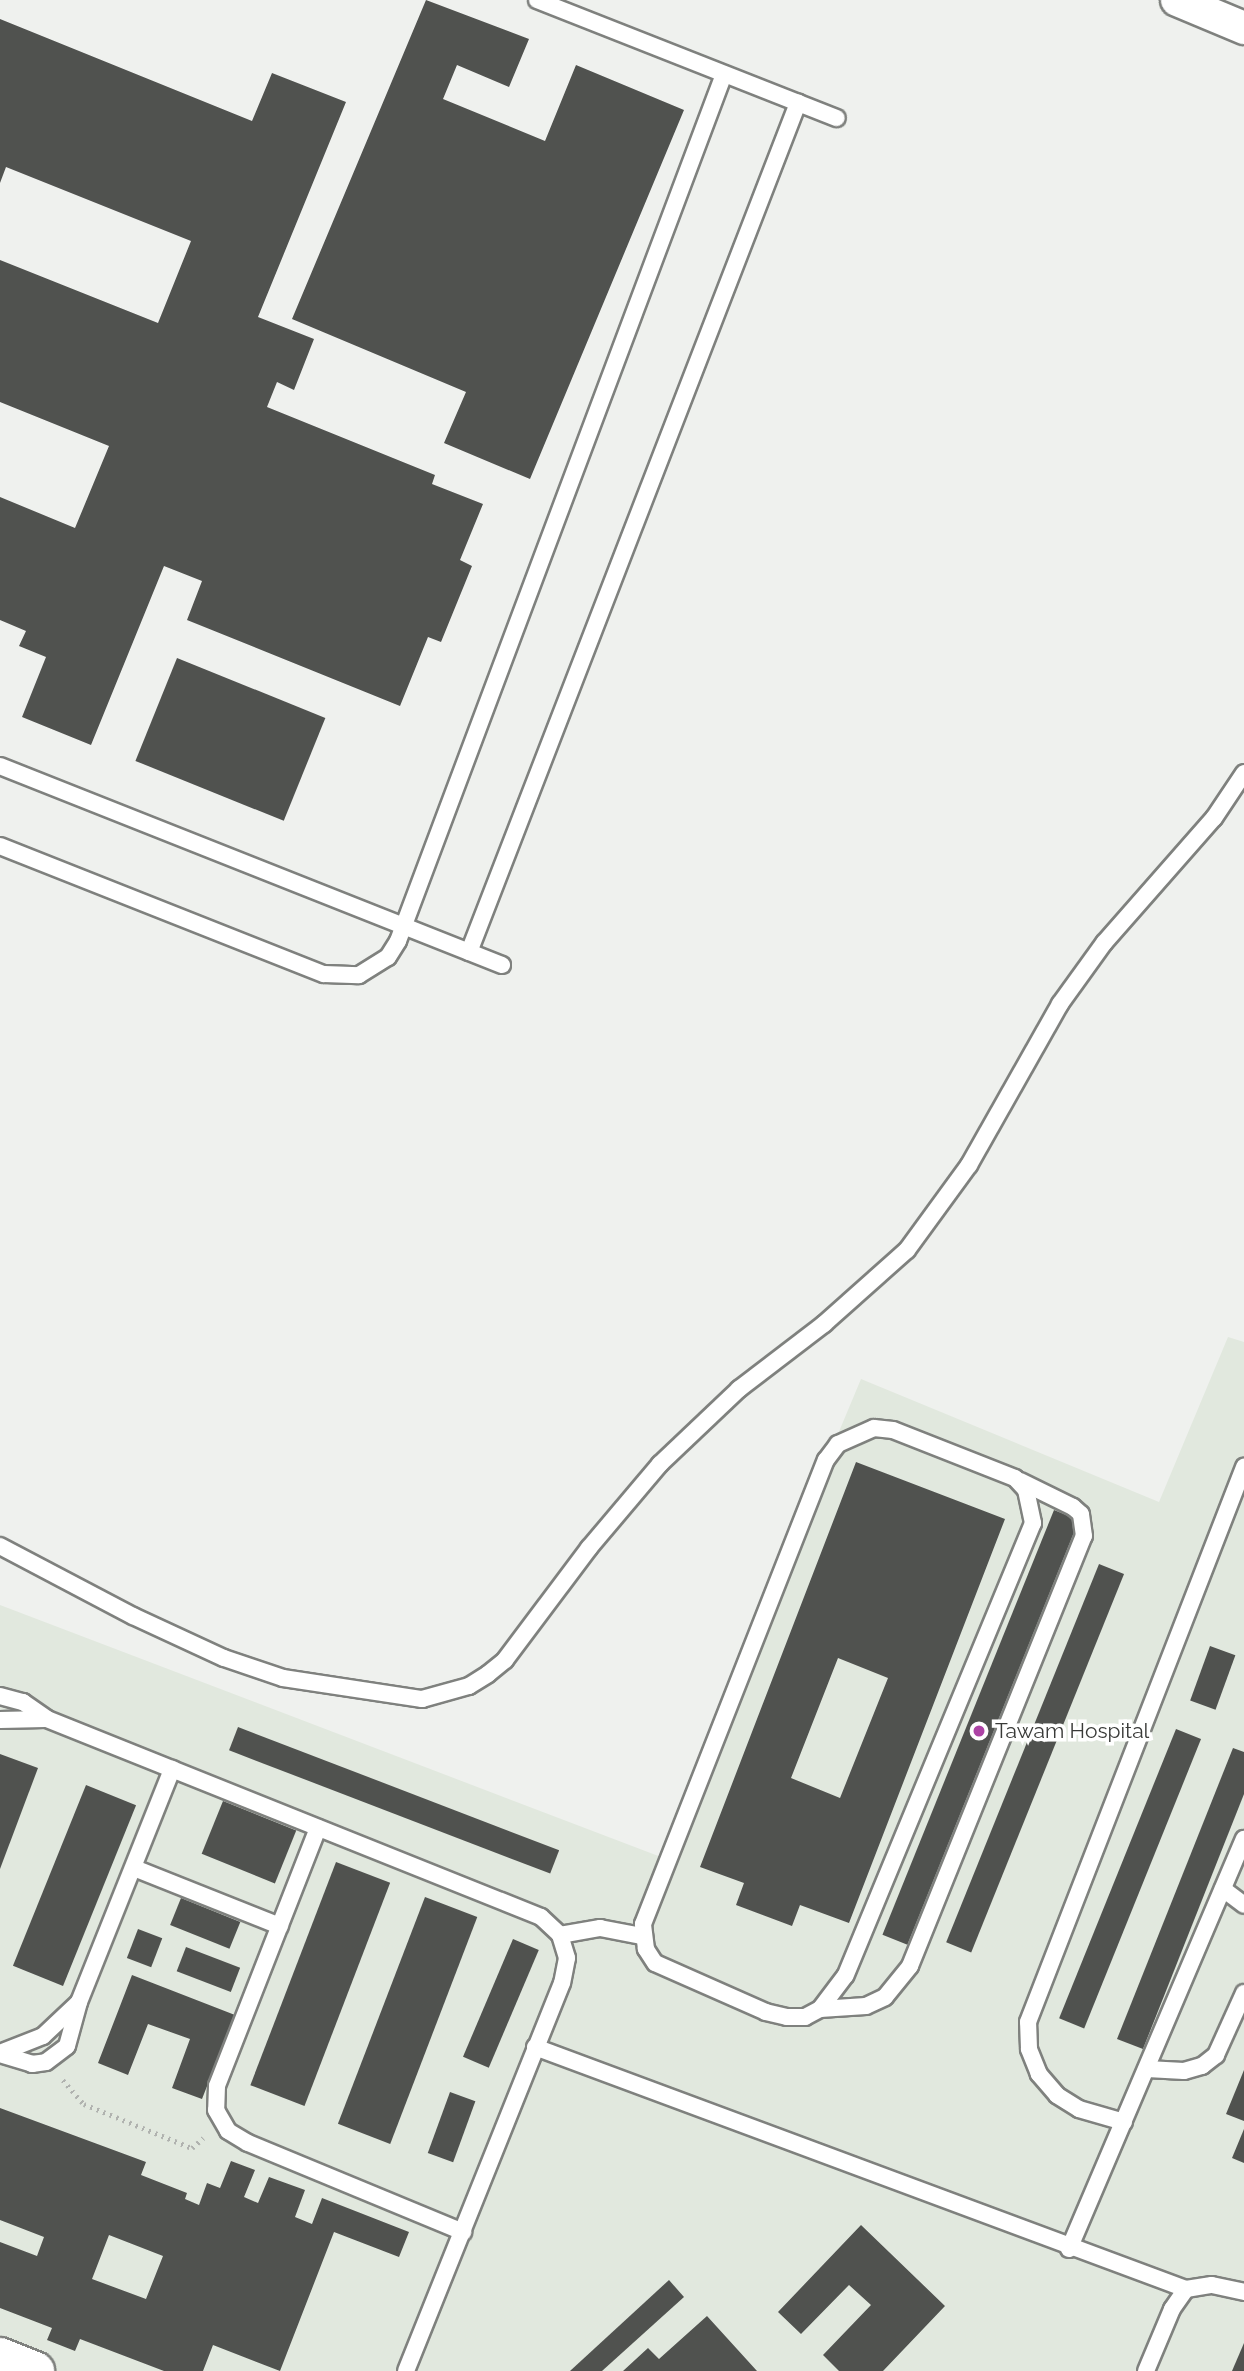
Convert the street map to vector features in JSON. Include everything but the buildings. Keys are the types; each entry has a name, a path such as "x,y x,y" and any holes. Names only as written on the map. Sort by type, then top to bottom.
{"street":[{"path":"1177,0 1244,27"},
{"path":"0,2358 35,2371"}],"lane":[{"path":"537,0 837,118"},
{"path":"0,846 324,974 350,976 375,968 388,957 404,926 723,74"},
{"path":"469,951 797,103"},
{"path":"0,766 502,965"},
{"path":"0,1546 133,1616 224,1658 283,1678 397,1699 422,1699 458,1690 488,1674 505,1660 606,1526 660,1464 739,1389 824,1324 907,1250 969,1165 1060,1004 1104,943 1214,818 1244,774"},
{"path":"893,1430 1014,1478 1073,1507 1081,1514 1084,1536 910,1966 886,1997 866,2006 820,2009 805,2017 766,2012 668,1972 654,1963 642,1936 648,1908 819,1477 838,1444 855,1433 893,1430"},
{"path":"1124,2122 1079,2109 1056,2095 1039,2074 1029,2049 1028,2022 1244,1467"},
{"path":"820,2009 845,1976 1033,1524 1026,1490 1014,1478"},
{"path":"0,1696 23,1702 47,1719 541,1917 560,1935 566,1971 406,2371"},
{"path":"0,1720 47,1719"},
{"path":"0,2054 19,2062 46,2062 67,2046 79,2002 172,1769"},
{"path":"318,1828 216,2086 220,2122 248,2143 463,2232"},
{"path":"1069,2249 1244,1839"},
{"path":"134,1868 280,1926"},
{"path":"1223,1889 1244,1905"},
{"path":"560,1935 600,1928 642,1936"},
{"path":"1147,2068 1184,2071 1202,2066 1220,2047 1244,1993"},
{"path":"0,2054 43,2036 79,2002"},
{"path":"535,2047 1069,2249 1186,2289 1212,2285 1244,2292"},
{"path":"1146,2371 1172,2309 1186,2289"}],"path":[{"path":"46,2062 84,2104 192,2148 220,2122"}],"shaded area":[{"name":"Tawam Hospital","path":"1228,1337 1244,1342 1244,2371 0,2371 0,1605 661,1857 861,1379 1159,1502"}],"place":[{"name":"Tawam Hospital","path":"979,1731"}]}
